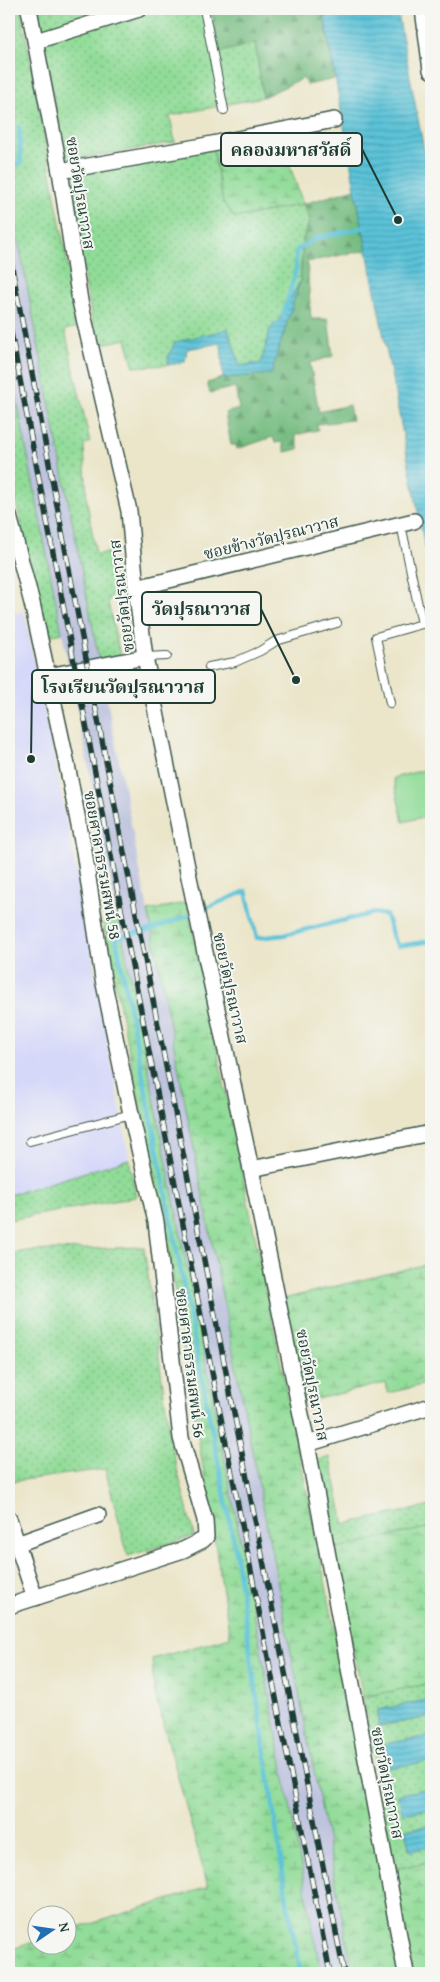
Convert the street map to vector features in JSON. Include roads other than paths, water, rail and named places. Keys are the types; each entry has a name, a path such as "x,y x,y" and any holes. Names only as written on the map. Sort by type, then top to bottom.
{"street":[{"name":"ซอยวัดปุรณาวาส","path":"29,9 60,171 80,301 129,512 136,588 146,658 191,886 307,1444 406,1973"},
{"path":"36,41 138,9"},
{"path":"423,9 430,47 431,70"},
{"path":"60,171 197,148 334,120"},
{"name":"ซอยศาลาธรรมสพน์ 58","path":"9,516 32,603 48,676 84,851 103,979 156,1222"},
{"name":"ซอยข้างวัดปุรณาวาส","path":"136,588 414,521"},
{"path":"48,676 146,658"},
{"path":"251,1169 431,1133"},
{"name":"ซอยศาลาธรรมสพน์ 56","path":"9,1606 183,1550 206,1537 205,1520 181,1438 156,1222"},
{"path":"307,1444 431,1406"},
{"path":"17,1544 98,1515"},
{"path":"9,1520 35,1598"}],"lane":[{"path":"204,9 224,110"},
{"path":"390,703 376,637 422,624 403,534"},
{"path":"209,667 235,662 260,651 276,641 337,622"},
{"path":"146,658 167,656"},
{"path":"30,1141 131,1114"}],"water":[{"path":"323,9 397,9 431,186 431,578 355,189"},
{"path":"300,281 271,374 223,378 221,343 187,349 185,362 168,365 169,355 175,342 228,329 240,366 261,363 270,329 279,320"},
{"path":"431,1699 431,1717 378,1726 378,1710"},
{"path":"431,1736 431,1761 389,1768 384,1744"},
{"path":"431,1788 431,1809 403,1814 398,1795"},
{"path":"431,1825 431,1847 410,1851 405,1830"}],"waterway":[{"path":"9,165 21,163 19,127"},
{"path":"283,316 296,270 296,251 316,238 366,227"},
{"path":"204,909 246,891 257,938 283,935 374,913 386,915 398,946 431,941"},
{"path":"190,915 153,929 116,938 234,1543 288,1907 301,1973"}],"railway":[{"path":"9,252 88,669 344,1973"},
{"path":"9,322 124,924 330,1973"}],"place":[{"name":"คลองมหาสวัสดิ์","path":"398,220"},
{"name":"วัดปุรณาวาส","path":"296,680"},
{"name":"โรงเรียนวัดปุรณาวาส","path":"31,759"}]}
